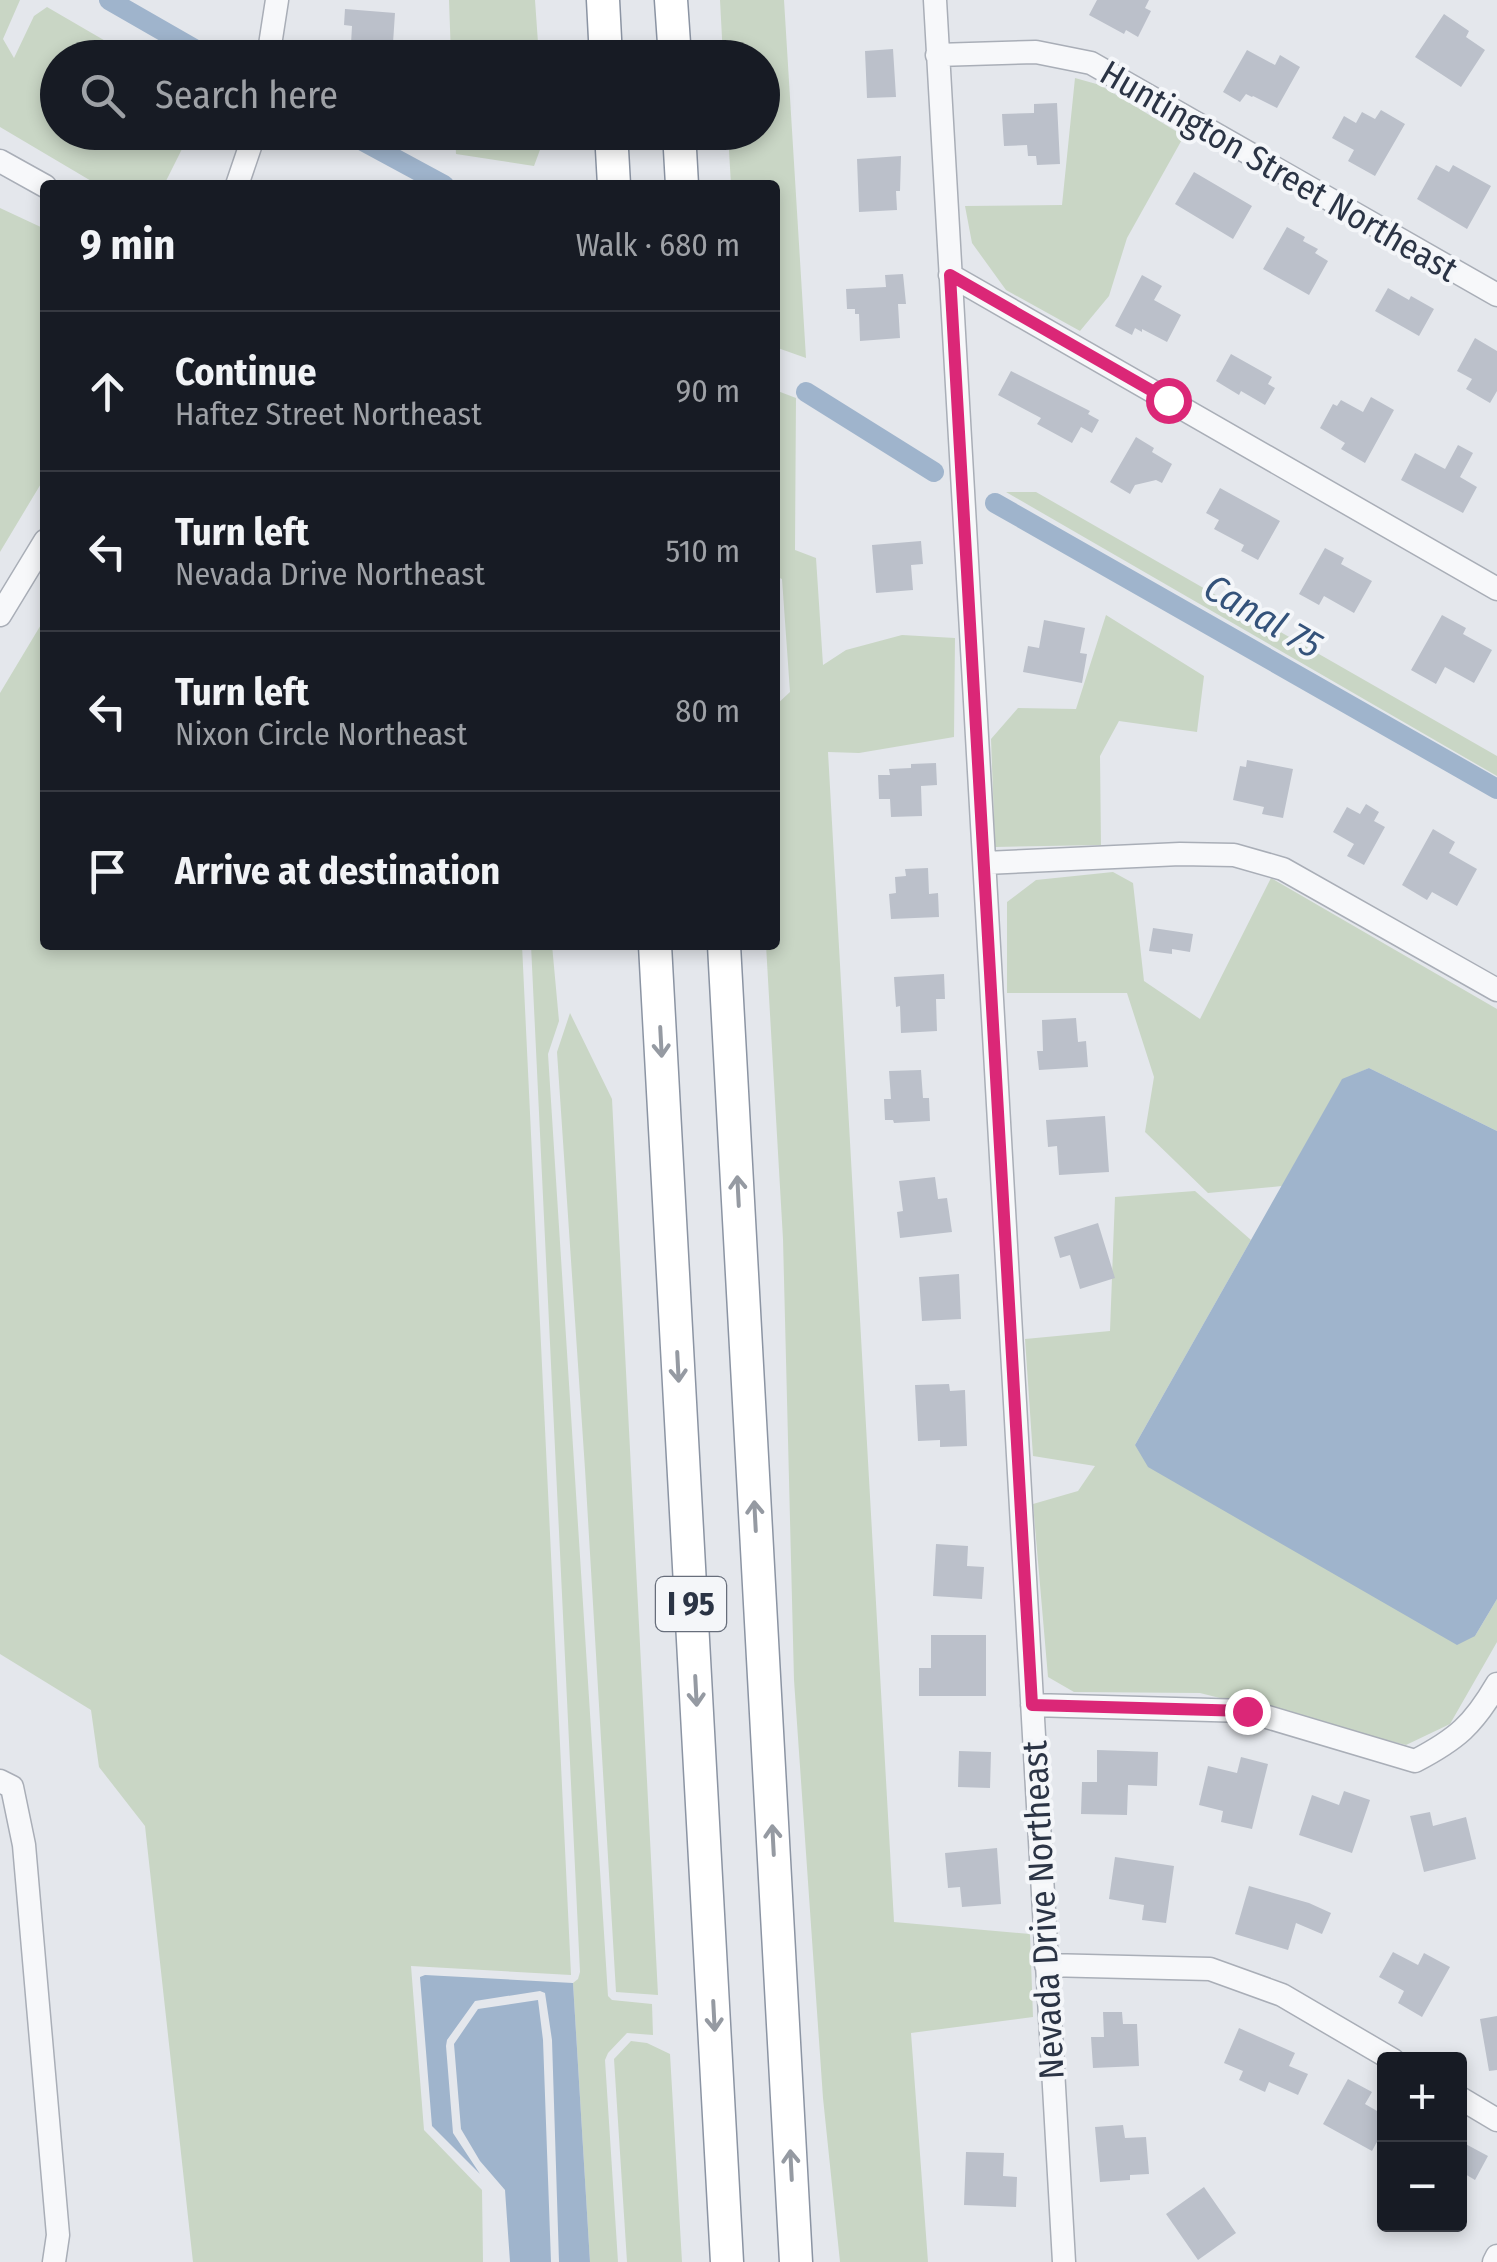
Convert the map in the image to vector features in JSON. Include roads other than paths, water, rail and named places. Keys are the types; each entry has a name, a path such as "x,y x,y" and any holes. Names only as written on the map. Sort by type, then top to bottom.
{"highway":[{"path":"603,0 605,40"},
{"path":"671,0 674,40"},
{"path":"611,150 614,180"},
{"path":"680,150 682,180"},
{"name":"I 95","path":"655,950 727,2262"},
{"name":"I 95","path":"724,950 796,2262"}],"street":[{"path":"270,40 276,0"},
{"name":"Nevada Drive Northeast","path":"935,0 1064,2262"},
{"name":"Huntington Street Northeast","path":"937,55 1036,52 1092,64 1497,295"},
{"path":"239,180 249,150"},
{"path":"0,161 40,183"},
{"path":"950,275 1497,589"},
{"path":"0,615 40,549"},
{"path":"984,863 1234,855 1283,870 1497,990"},
{"path":"1032,1705 1247,1711 1415,1760 1448,1744 1481,1712 1497,1684"},
{"path":"0,1781 12,1788 24,1845 58,2235 54,2262"},
{"path":"1046,1965 1210,1969 1282,1994 1380,2052"},
{"path":"1467,2102 1497,2120"}],"water":[{"path":"1369,1068 1497,1131 1497,1599 1475,1636 1457,1645 1148,1467 1135,1445 1342,1079"},
{"path":"420,1977 573,1983 590,2262 559,2262 552,2040 545,1993 475,2001 447,2040 453,2133 480,2174 432,2126"},
{"path":"538,2000 543,2040 551,2262 510,2262 505,2190 480,2161 461,2129 454,2044 478,2009"}],"waterway":[{"name":"Canal 75","path":"109,0 179,40"},
{"name":"Canal 75","path":"379,150 435,180"},
{"name":"Canal 75","path":"806,392 934,472"},
{"name":"Canal 75","path":"995,503 1497,789"}]}
